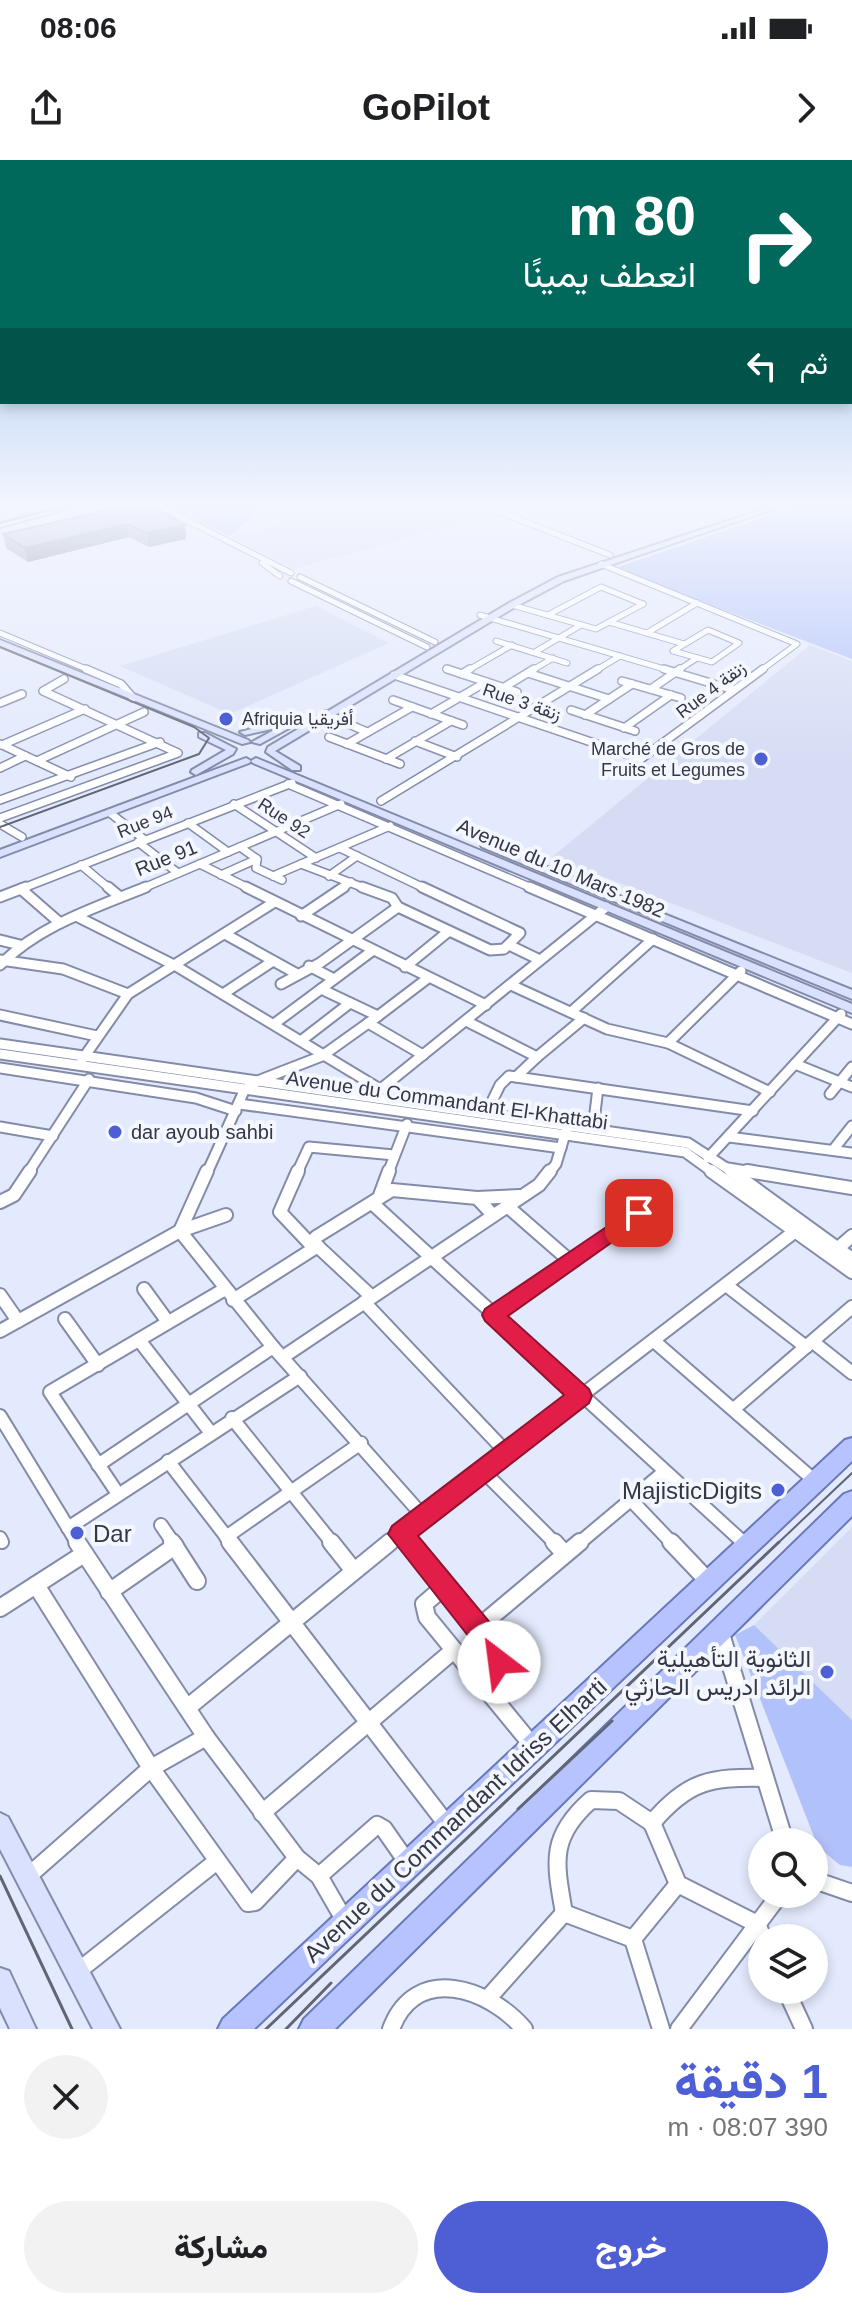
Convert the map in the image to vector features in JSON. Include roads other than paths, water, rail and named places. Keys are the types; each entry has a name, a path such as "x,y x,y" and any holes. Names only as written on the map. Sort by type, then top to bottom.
{"main road":[{"path":"0,643 73,673 88,673 102,685 133,698 257,742 523,591"},
{"path":"0,854 251,761 538,591"},
{"path":"0,652 230,750"},
{"path":"102,685 112,681"},
{"path":"0,845 198,771 245,737 301,719"},
{"name":"Avenue du 10 Mars 1982","path":"257,742 300,770 381,801 850,1004"},
{"name":"Avenue du 10 Mars 1982","path":"230,750 233,758 251,761 354,799 606,907 742,970 850,1004"},
{"name":"Avenue du Commandant Idriss Elharti","path":"233,2029 852,1447"},
{"name":"Avenue du Commandant Idriss Elharti","path":"314,2029 852,1501"},
{"path":"0,1825 107,2029"},
{"path":"1,1985 23,2029"}],"street":[{"path":"321,591 431,644"},
{"path":"328,591 431,644"},
{"path":"548,615 594,591"},
{"path":"512,605 596,629 643,604 612,591"},
{"path":"668,591 697,603"},
{"path":"647,633 697,603"},
{"name":"Rue 4 زنقة","path":"641,759 797,644 697,603"},
{"path":"480,615 734,690"},
{"path":"609,622 684,644"},
{"path":"535,652 581,625"},
{"path":"708,630 739,643 712,662 673,651 684,644 708,630"},
{"path":"0,633 127,688 133,698"},
{"path":"496,641 567,663"},
{"path":"462,674 512,645"},
{"path":"381,801 620,656"},
{"path":"503,688 553,658"},
{"path":"651,689 697,658"},
{"path":"446,669 517,692"},
{"path":"528,673 609,699"},
{"name":"Rue 3 زنقة","path":"394,675 641,759"},
{"path":"0,821 178,753 160,742 43,691 64,679"},
{"path":"622,681 681,698"},
{"path":"431,714 486,682"},
{"path":"585,715 632,684"},
{"path":"0,703 22,694"},
{"path":"624,728 671,695"},
{"path":"393,700 463,725"},
{"path":"347,744 412,707"},
{"path":"1,745 85,709"},
{"path":"571,710 635,731"},
{"path":"37,761 144,712"},
{"path":"326,714 348,721 349,725 367,732"},
{"path":"386,759 451,721"},
{"path":"329,737 400,764"},
{"path":"415,741 457,757"},
{"path":"0,800 160,742"},
{"path":"1,745 87,786"},
{"path":"0,768 25,756"},
{"name":"Rue 94","path":"0,897 303,779"},
{"path":"288,784 595,916 742,970 852,1024"},
{"name":"Rue 91","path":"2,962 20,945 60,923 354,799"},
{"name":"Rue 92","path":"234,804 316,858"},
{"path":"110,813 178,873"},
{"path":"0,821 22,837"},
{"path":"188,823 228,852"},
{"path":"273,876 390,826"},
{"path":"240,847 257,859"},
{"path":"301,864 396,900 398,907 490,950 500,951 520,933 514,927 340,848"},
{"path":"329,876 357,856"},
{"path":"221,875 257,859"},
{"path":"257,859 256,868 282,880"},
{"path":"200,864 273,903 486,1005"},
{"path":"81,865 120,897"},
{"path":"301,916 351,882"},
{"path":"21,889 60,923"},
{"path":"81,1061 128,994 273,903"},
{"path":"281,984 351,941 398,907"},
{"path":"76,916 176,966 302,1040 376,1093 606,907"},
{"path":"405,967 449,931"},
{"path":"225,934 297,974"},
{"path":"571,1012 653,939"},
{"path":"0,940 20,945"},
{"path":"509,945 540,960"},
{"path":"274,1024 372,951"},
{"path":"223,994 273,961"},
{"path":"2,962 53,966 128,994"},
{"path":"309,966 334,979"},
{"path":"668,1043 742,970"},
{"path":"180,1231 244,1091 255,1082 322,1056 428,978"},
{"path":"511,985 607,1029 668,1043 770,1092"},
{"path":"321,989 378,1016"},
{"path":"302,1040 350,1003"},
{"path":"707,1159 850,1004"},
{"path":"0,1015 97,1036"},
{"path":"516,1077 584,1018"},
{"path":"466,1021 537,1057"},
{"path":"368,1023 423,1055"},
{"name":"Avenue du Commandant El-Khattabi","path":"0,1044 81,1061 96,1068 244,1091 411,1115 567,1130 593,1129 688,1143 799,1229 852,1259"},
{"name":"Avenue du Commandant El-Khattabi","path":"0,1054 376,1093 671,1149 726,1168 852,1272"},
{"path":"0,1081 4,1069 17,1056"},
{"path":"795,1064 852,1087"},
{"path":"830,1094 852,1067"},
{"path":"0,1202 14,1195 96,1068"},
{"path":"4,1069 237,1107 561,1148"},
{"path":"486,1114 504,1080 516,1077 753,1111"},
{"path":"593,1129 598,1088"},
{"path":"375,1201 411,1115"},
{"path":"833,1150 852,1126"},
{"path":"0,1127 53,1136"},
{"path":"98,1465 190,1405 368,1300 522,1196 549,1176 567,1130"},
{"path":"729,1137 852,1153"},
{"path":"394,1155 309,1147 280,1212 368,1300 507,1453"},
{"path":"726,1168 852,1188"},
{"path":"316,1247 313,1242 316,1237 392,1190 477,1198 522,1196"},
{"path":"477,1198 493,1215"},
{"path":"375,1201 429,1258 747,1546"},
{"path":"507,1206 570,1261"},
{"path":"493,1315 639,1213"},
{"path":"0,1331 180,1231 226,1215"},
{"path":"187,1708 423,1516 799,1229"},
{"path":"180,1231 278,1352 423,1516"},
{"path":"837,1249 852,1236"},
{"path":"118,1494 50,1394 168,1322 229,1294 316,1247"},
{"path":"726,1285 852,1373"},
{"path":"144,1289 168,1322"},
{"path":"0,1295 18,1321"},
{"path":"735,1408 852,1307"},
{"path":"65,1319 98,1365"},
{"path":"139,1340 211,1433"},
{"path":"654,1341 735,1408 815,1481"},
{"path":"68,1528 300,1376"},
{"path":"232,1418 354,1571"},
{"path":"2,1423 84,1554 206,1737 297,1858 319,1876 346,1922"},
{"path":"226,1537 361,1443"},
{"path":"168,1461 448,1826"},
{"path":"483,1471 565,1554"},
{"path":"479,1627 664,1472"},
{"path":"631,1500 709,1582"},
{"path":"161,1525 197,1581"},
{"path":"401,1534 497,1651 499,1662 481,1680"},
{"path":"109,1592 175,1546"},
{"path":"0,1608 84,1554"},
{"path":"36,1585 151,1768 251,1905 297,1858"},
{"path":"444,1587 423,1608 532,1745"},
{"path":"720,1631 781,1828"},
{"path":"262,1813 454,1650"},
{"path":"26,1878 151,1768 206,1737"},
{"path":"652,1823 673,1795 690,1785 724,1777 765,1778"},
{"path":"490,1996 564,1913 555,1845 570,1818 599,1797 619,1801 652,1823 678,1884 748,1924"},
{"path":"319,1876 377,1825 384,1829 408,1863"},
{"path":"77,1972 217,1861"},
{"path":"633,1939 678,1884"},
{"path":"828,1885 852,1893"},
{"path":"564,1913 633,1939"},
{"path":"633,1939 661,2029"},
{"path":"679,2029 748,1946"},
{"path":"391,2029 399,2012 441,1987 461,1987 490,1996 524,2029"},
{"path":"792,2004 804,2029"}],"tram line":[{"path":"0,647 194,727 209,738 199,754 0,827"},
{"path":"777,1544 852,1473"},
{"path":"266,2029 779,1542"},
{"path":"518,1809 612,1721"},
{"path":"0,1876 72,2029"},
{"path":"286,2029 331,1983"}],"place":[{"name":"Afriquia أفريقيا","path":"226,719"},
{"name":"Marché de Gros de Fruits et Legumes","path":"761,759"},
{"name":"dar ayoub sahbi","path":"115,1132"},
{"name":"MajisticDigits","path":"778,1490"},
{"name":"Dar","path":"77,1533"},
{"name":"الثانوية التأهيلية الرائد ادريس الحارثي","path":"827,1672"}]}
